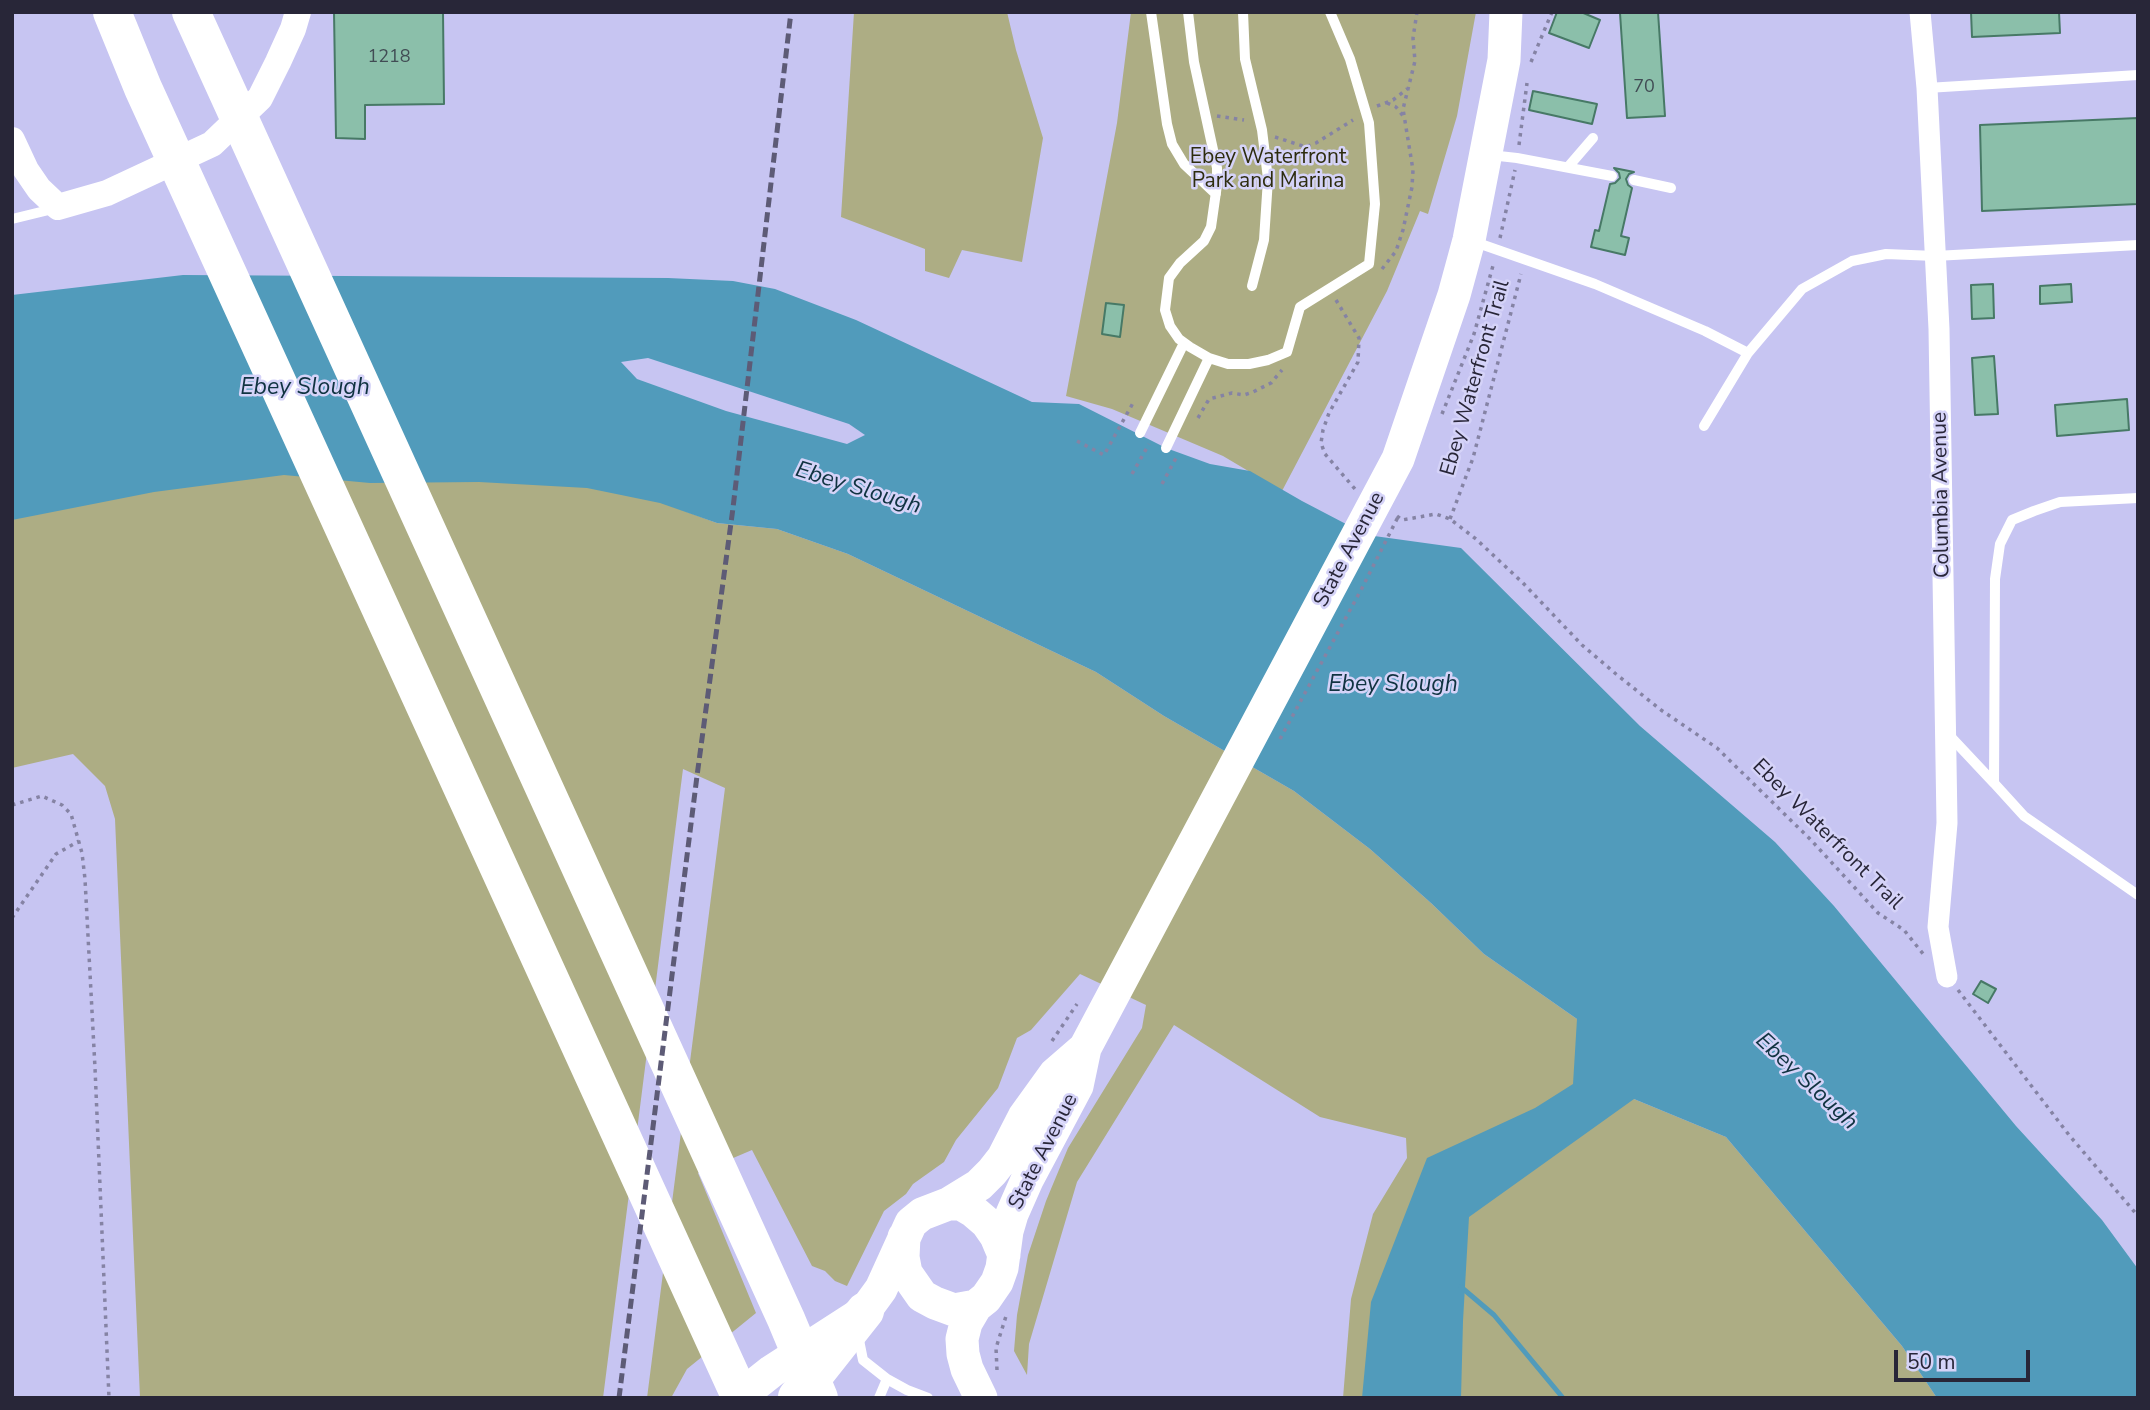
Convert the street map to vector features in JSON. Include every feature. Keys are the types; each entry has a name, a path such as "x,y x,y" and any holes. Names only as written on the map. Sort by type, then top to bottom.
{"highway":[{"path":"111,12 740,1398"},
{"path":"191,13 786,1319 819,1398"},
{"path":"797,1398 860,1318"},
{"path":"786,1319 826,1398"},
{"path":"718,1348 730,1398"}],"main road":[{"name":"State Avenue","path":"1004,1255 1012,1214 1077,1086 1098,995 1398,459 1454,295 1469,240 1504,60 1506,12"},
{"name":"State Avenue","path":"948,1204 979,1185 992,1172 1003,1158 1024,1117 1055,1074 1085,1048"},
{"path":"740,1398 772,1371 816,1341 860,1318 881,1289 911,1223 922,1214 948,1204 961,1204 987,1223 1004,1255 997,1282 986,1298 976,1306 966,1323 962,1339 967,1369 989,1385"},
{"path":"904,1237 903,1257 906,1273 922,1296 954,1310 976,1306"}],"street":[{"path":"12,140 39,190 58,207 107,193 212,144 260,98 298,12"},
{"name":"Columbia Avenue","path":"1920,12 1927,88 1939,329 1947,823 1938,928 1947,977"}],"lane":[{"path":"1150,12 1172,144 1184,164 1216,194"},
{"path":"1188,12 1194,62 1217,167 1216,194 1211,227 1204,241 1180,263 1169,278 1165,310 1170,326 1184,343 1209,358 1228,364 1249,364 1287,352 1300,306 1369,264 1375,205 1369,123 1350,59 1330,12"},
{"path":"1243,12 1245,59 1262,130 1268,179 1264,240 1252,286"},
{"path":"1927,88 2138,75"},
{"path":"1568,167 1593,138"},
{"path":"1487,155 1612,176"},
{"path":"1634,180 1671,188"},
{"path":"12,219 58,207"},
{"path":"1469,240 1595,284 1705,331 1748,353"},
{"path":"1704,426 1748,353 1802,289 1852,261 1886,254 1935,256 2138,245"},
{"path":"1140,433 1184,343"},
{"path":"1166,448 1209,358"},
{"path":"1994,783 1995,579 2000,544 2012,520 2060,502 2138,498"},
{"path":"1945,730 2024,816 2138,895"},
{"path":"860,1318 863,1360 887,1379 928,1398"},
{"path":"879,1398 887,1379"}],"path":[{"path":"1376,106 1403,94 1410,85 1415,61 1413,38 1417,12"},
{"path":"1387,103 1396,107 1404,118"},
{"path":"1224,115 1244,120"},
{"path":"1272,136 1306,147 1360,116"},
{"name":"Ebey Waterfront Trail","path":"1493,266 1503,268"},
{"name":"Ebey Waterfront Trail","path":"1513,271 1522,274 1473,458 1450,519 1510,570 1608,667 1661,710 1717,748 1834,864 1878,913 1905,930 1933,966 1947,977 1975,1011 2068,1135 2138,1216"},
{"path":"1334,298 1359,338 1358,362 1329,413 1321,443 1325,454 1351,486 1361,493"},
{"path":"1077,441 1104,455 1133,403"},
{"path":"1392,513 1402,520 1436,514 1450,519"},
{"path":"12,805 42,796 54,800 71,814 79,841 85,878 109,1398"},
{"path":"12,918 56,854 79,841"},
{"path":"1049,1046 1098,995"},
{"path":"989,1385 996,1348 1011,1303"}],"green space":[{"path":"854,12 1007,12 1043,138 1022,262 962,250 949,278 925,271 925,249 841,217"},
{"name":"Ebey Waterfront Park and Marina","path":"1131,12 1476,12 1457,116 1428,214 1420,211 1387,291 1282,491 1223,456 1112,409 1066,396 1117,123"},
{"path":"174,466 548,471 660,502 717,523 777,529 848,554 1096,672 1164,716 1294,791 1370,849 1484,954 1577,1019 1634,1099 1726,1137 1902,1346 1937,1398 1343,1398 1351,1299 1373,1214 1407,1158 1406,1138 1320,1117 1174,1025 1077,1182 1029,1344 1027,1375 1014,1351 1017,1315 1028,1255 1068,1148 1142,1028 1146,1005 1080,974 1031,1030 1017,1038 998,1088 956,1140 944,1162 913,1184 906,1194 884,1211 847,1286 835,1281 825,1271 812,1266 752,1150 698,1173 756,1313 687,1369 671,1398 647,1398 725,788 683,769 603,1398 140,1398 115,819 105,786 73,754 12,768 12,498"}],"water":[{"name":"Ebey Slough","path":"183,275 668,278 733,281 775,289 856,320 1032,402 1079,404 1166,448 1210,464 1250,471 1367,535 1461,548 1640,726 1775,842 1834,906 2016,1126 2102,1220 2138,1269 2138,1398 1937,1398 1902,1346 1726,1137 1634,1099 1469,1217 1461,1398 1362,1398 1371,1302 1427,1158 1535,1108 1573,1084 1577,1019 1484,954 1370,849 1294,791 1164,716 1096,672 848,554 777,529 717,523 660,503 587,488 479,482 370,483 284,475 154,492 12,520 12,295"}],"pier":[{"path":"648,358 849,424 865,435 847,444 726,411 637,379 621,362"}],"building":[{"path":"334,12 443,12 444,104 365,105 365,139 336,138"},
{"path":"1557,12 1581,12 1600,20 1589,48 1549,33"},
{"path":"1658,12 1665,116 1627,118 1620,13"},
{"path":"1971,12 2059,12 2060,33 1972,37"},
{"path":"1533,91 1597,104 1592,124 1529,110"},
{"path":"2138,118 2138,204 1982,211 1980,125"},
{"path":"1614,168 1634,172 1626,179 1632,188 1621,236 1629,238 1625,255 1591,247 1595,230 1599,231 1610,184 1620,178"},
{"path":"1993,284 1994,318 1972,319 1971,285"},
{"path":"2071,284 2072,302 2040,304 2040,286"},
{"path":"1106,303 1124,305 1120,337 1102,334"},
{"path":"1994,356 1998,414 1975,415 1972,358"},
{"path":"2127,399 2129,430 2057,436 2055,405"},
{"path":"1981,981 1996,989 1988,1003 1973,994"}],"waterway":[{"path":"1461,1287 1494,1315 1563,1398"}],"railway":[{"path":"619,1398 733,508 791,12"}]}
